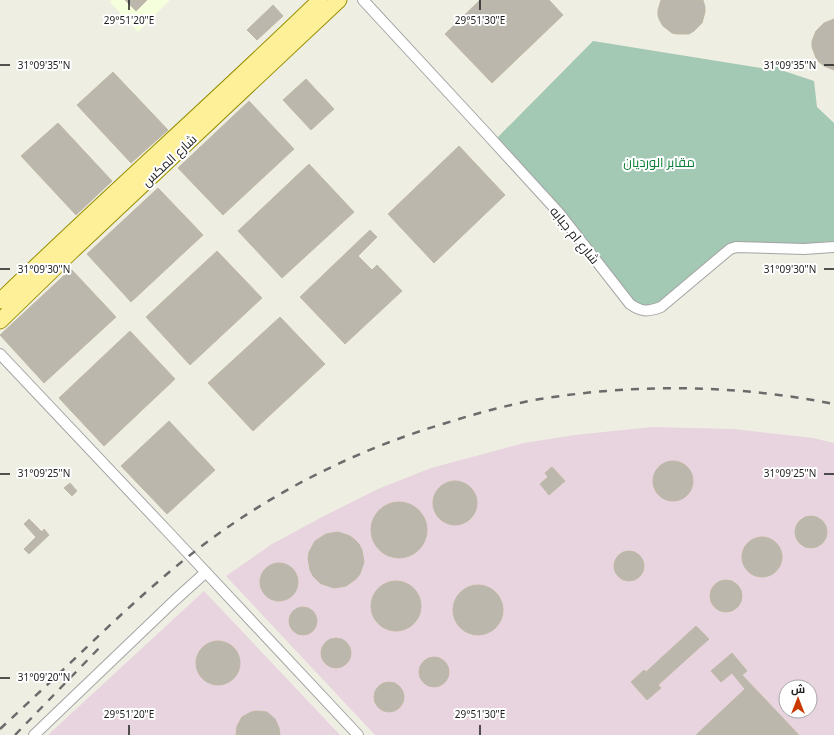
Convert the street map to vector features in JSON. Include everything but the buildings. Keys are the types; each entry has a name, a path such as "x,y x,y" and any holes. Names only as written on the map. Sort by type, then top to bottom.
{"main road":[{"name":"شارع المكس","path":"0,301 320,0"},
{"name":"شارع المكس","path":"0,320 339,0"}],"street":[{"name":"شارع ام جبابه","path":"363,0 559,213 630,304 637,309 645,311 660,307 730,249 736,247 804,249 834,247"},
{"path":"0,354 358,735"},
{"path":"34,735 206,572"}],"shaded area":[{"path":"112,0 170,0 138,32 110,2"},
{"path":"652,427 734,429 813,438 834,443 834,735 375,735 226,576 272,544 378,489 431,468 524,443 575,435"},
{"path":"204,591 340,735 48,735 88,698"}],"green space":[{"name":"مقابر الورديان","path":"593,41 773,70 778,65 784,71 814,81 817,107 834,123 834,242 792,245 735,242 656,304 651,306 639,305 497,138"}],"railway":[{"path":"0,729 136,601 168,573 218,534 272,499 300,483 357,455 386,443 456,420 529,401 605,391 682,388 720,390 796,397 834,404"},
{"path":"15,735 104,643"}]}
